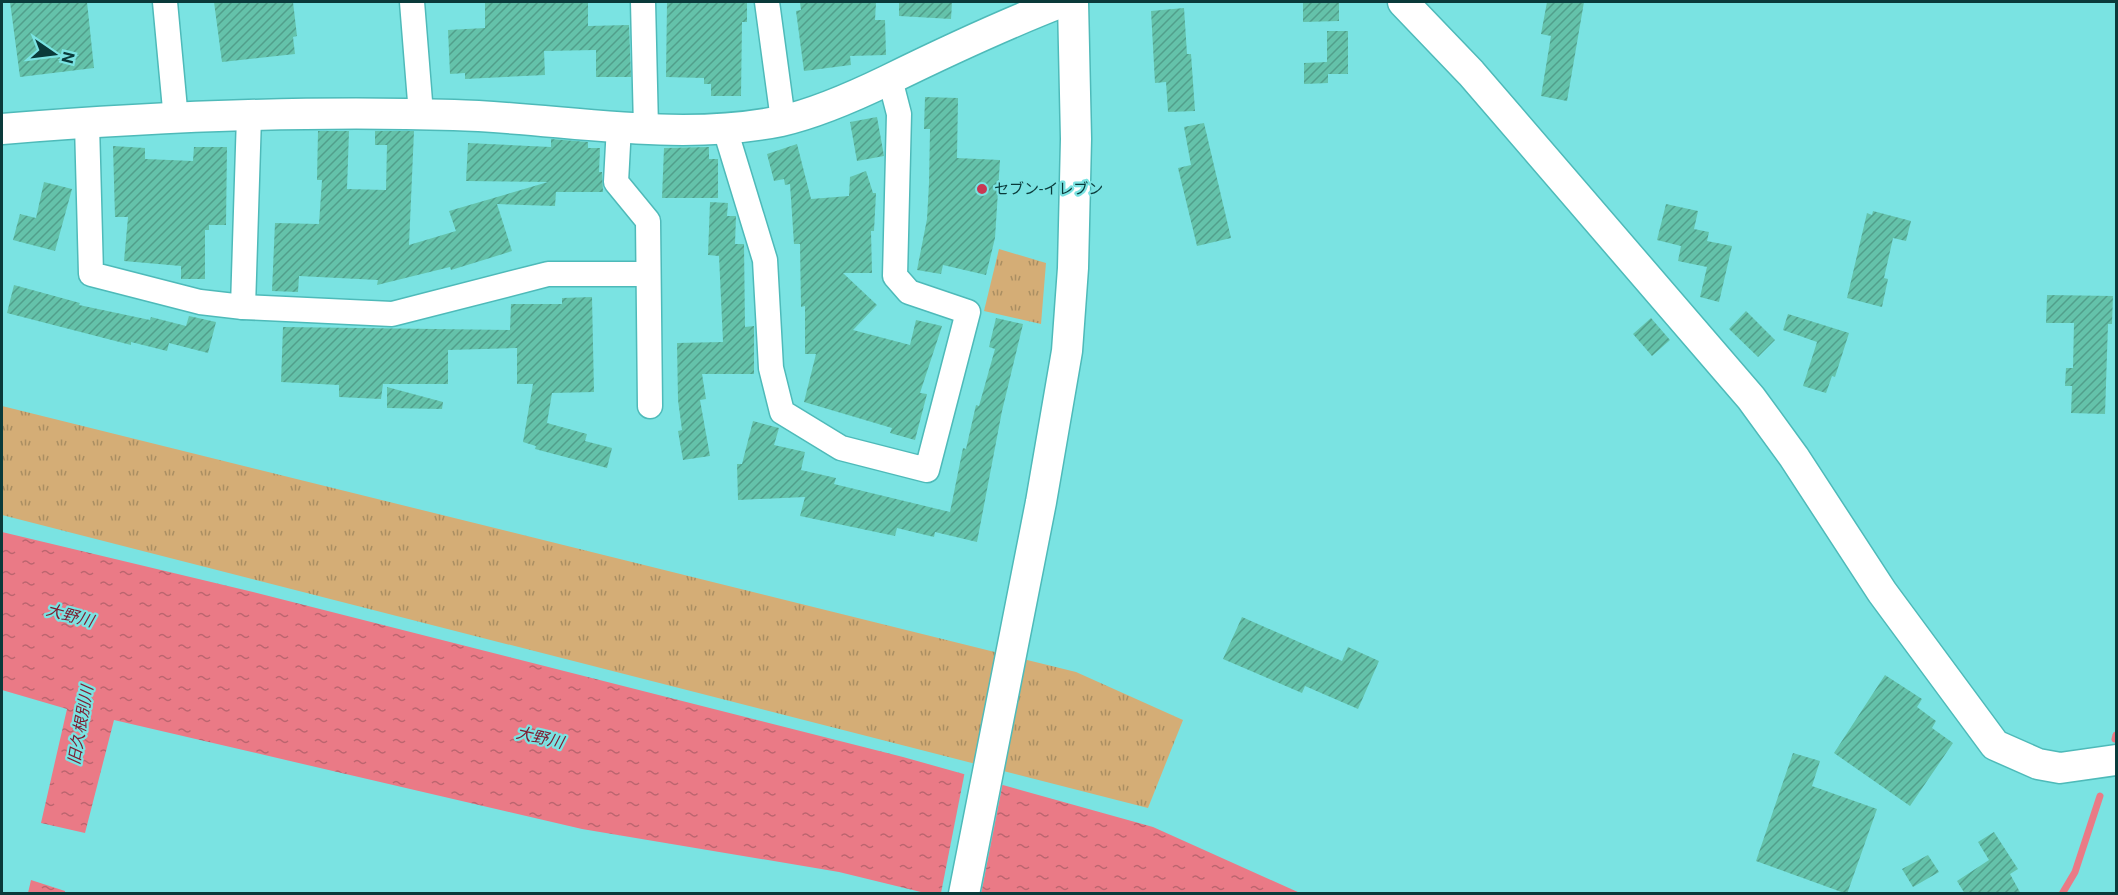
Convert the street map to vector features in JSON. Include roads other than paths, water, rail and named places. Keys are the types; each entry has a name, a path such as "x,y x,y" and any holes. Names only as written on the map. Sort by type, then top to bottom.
{"street":[{"path":"165,2 176,120"},
{"path":"412,2 421,114"},
{"path":"643,2 632,127 616,182 648,221 650,406"},
{"path":"767,2 783,120"},
{"path":"2,129 343,113 421,114 632,127 725,129 783,120 867,90 1062,2"},
{"path":"964,894 1041,502 1067,351 1073,268 1076,150 1073,2"},
{"path":"1403,2 1471,73 1751,398 1794,457 1882,592 1995,745 2038,764 2060,768 2116,760"},
{"path":"725,129 765,260 771,368 782,412 841,448 927,471 968,312 909,292 896,276 899,114 890,79"},
{"path":"243,307 249,116"},
{"path":"87,124 91,274 200,302 243,307 392,314 548,274 648,274"}],"water":[{"path":"2,532 253,592 903,757 1153,827 1300,893 925,893 839,872 582,829 114,720 85,833 41,823 67,709 2,690"},
{"path":"31,880 65,891 65,893 28,893"}],"waterway":[{"path":"2115,739 2116,735"},
{"path":"2062,894 2075,872 2100,796"}],"place":[{"name":"セブン-イレブン","path":"982,189"}],"water label":[{"name":"大野川","path":"70,615"},
{"name":"旧久根別川","path":"80,725"},
{"name":"大野川","path":"540,737"}]}
